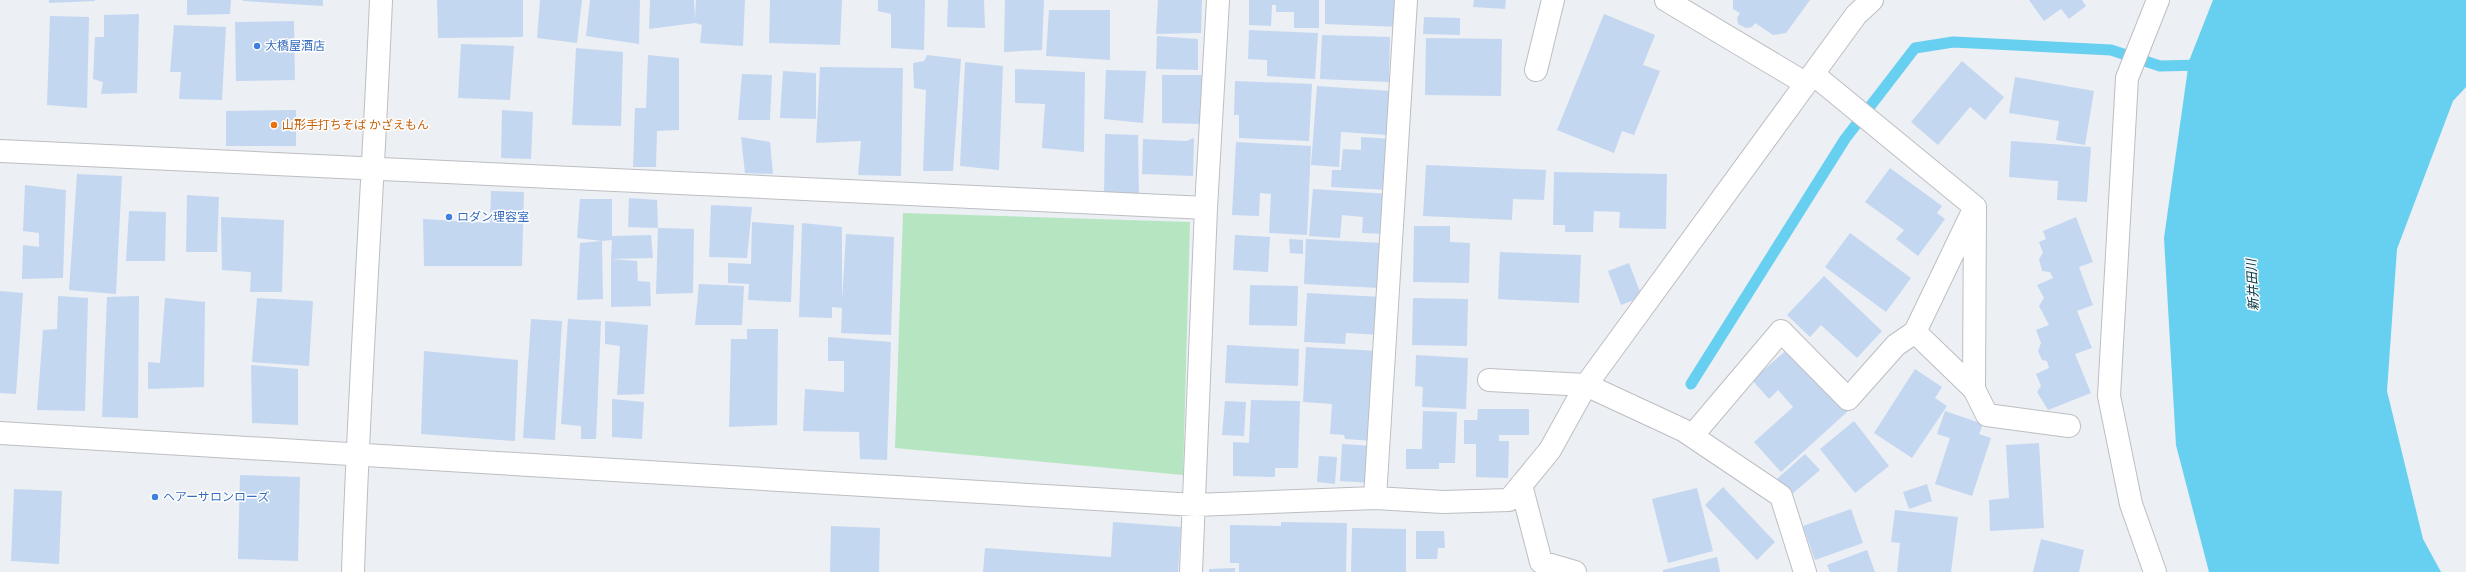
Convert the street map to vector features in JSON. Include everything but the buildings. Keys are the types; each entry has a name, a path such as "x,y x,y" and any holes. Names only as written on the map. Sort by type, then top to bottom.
{"street":[{"path":"353,572 357,454 374,170 381,0"},
{"path":"1191,572 1195,505 1206,208 1218,0"},
{"path":"1375,498 1406,0"},
{"path":"1536,70 1553,0"},
{"path":"1666,0 1809,78 1854,108 1975,206"},
{"path":"0,433 1195,505 1375,498 1443,502 1508,500 1550,450 1586,385 1809,78 1856,15 1872,0"},
{"path":"2155,572 2131,504 2109,396 2127,78 2158,0"},
{"path":"0,151 374,170 1206,208"},
{"path":"1688,433 1781,331 1848,399 1896,345 1915,332 1975,206"},
{"path":"1974,389 1975,206"},
{"path":"1915,332 1974,389 1987,415 2069,426"},
{"path":"1489,380 1586,385 1688,433 1781,496 1804,572"},
{"path":"1521,485 1541,562 1575,572"}],"green space":[{"path":"903,213 1190,222 1183,475 895,448"}],"water":[{"name":"新井田川","path":"2213,0 2466,0 2466,87 2453,101 2397,249 2387,391 2423,539 2441,572 2209,572 2176,445 2164,238 2189,61"}],"waterway":[{"path":"1691,384 1845,139 1915,48 1953,42 2111,50 2160,66 2203,65"}],"place":[{"name":"大橋屋酒店","path":"257,46"},
{"name":"山形手打ちそば かざえもん","path":"274,125"},
{"name":"ロダン理容室","path":"449,217"},
{"name":"ヘアーサロンローズ","path":"155,497"}]}
